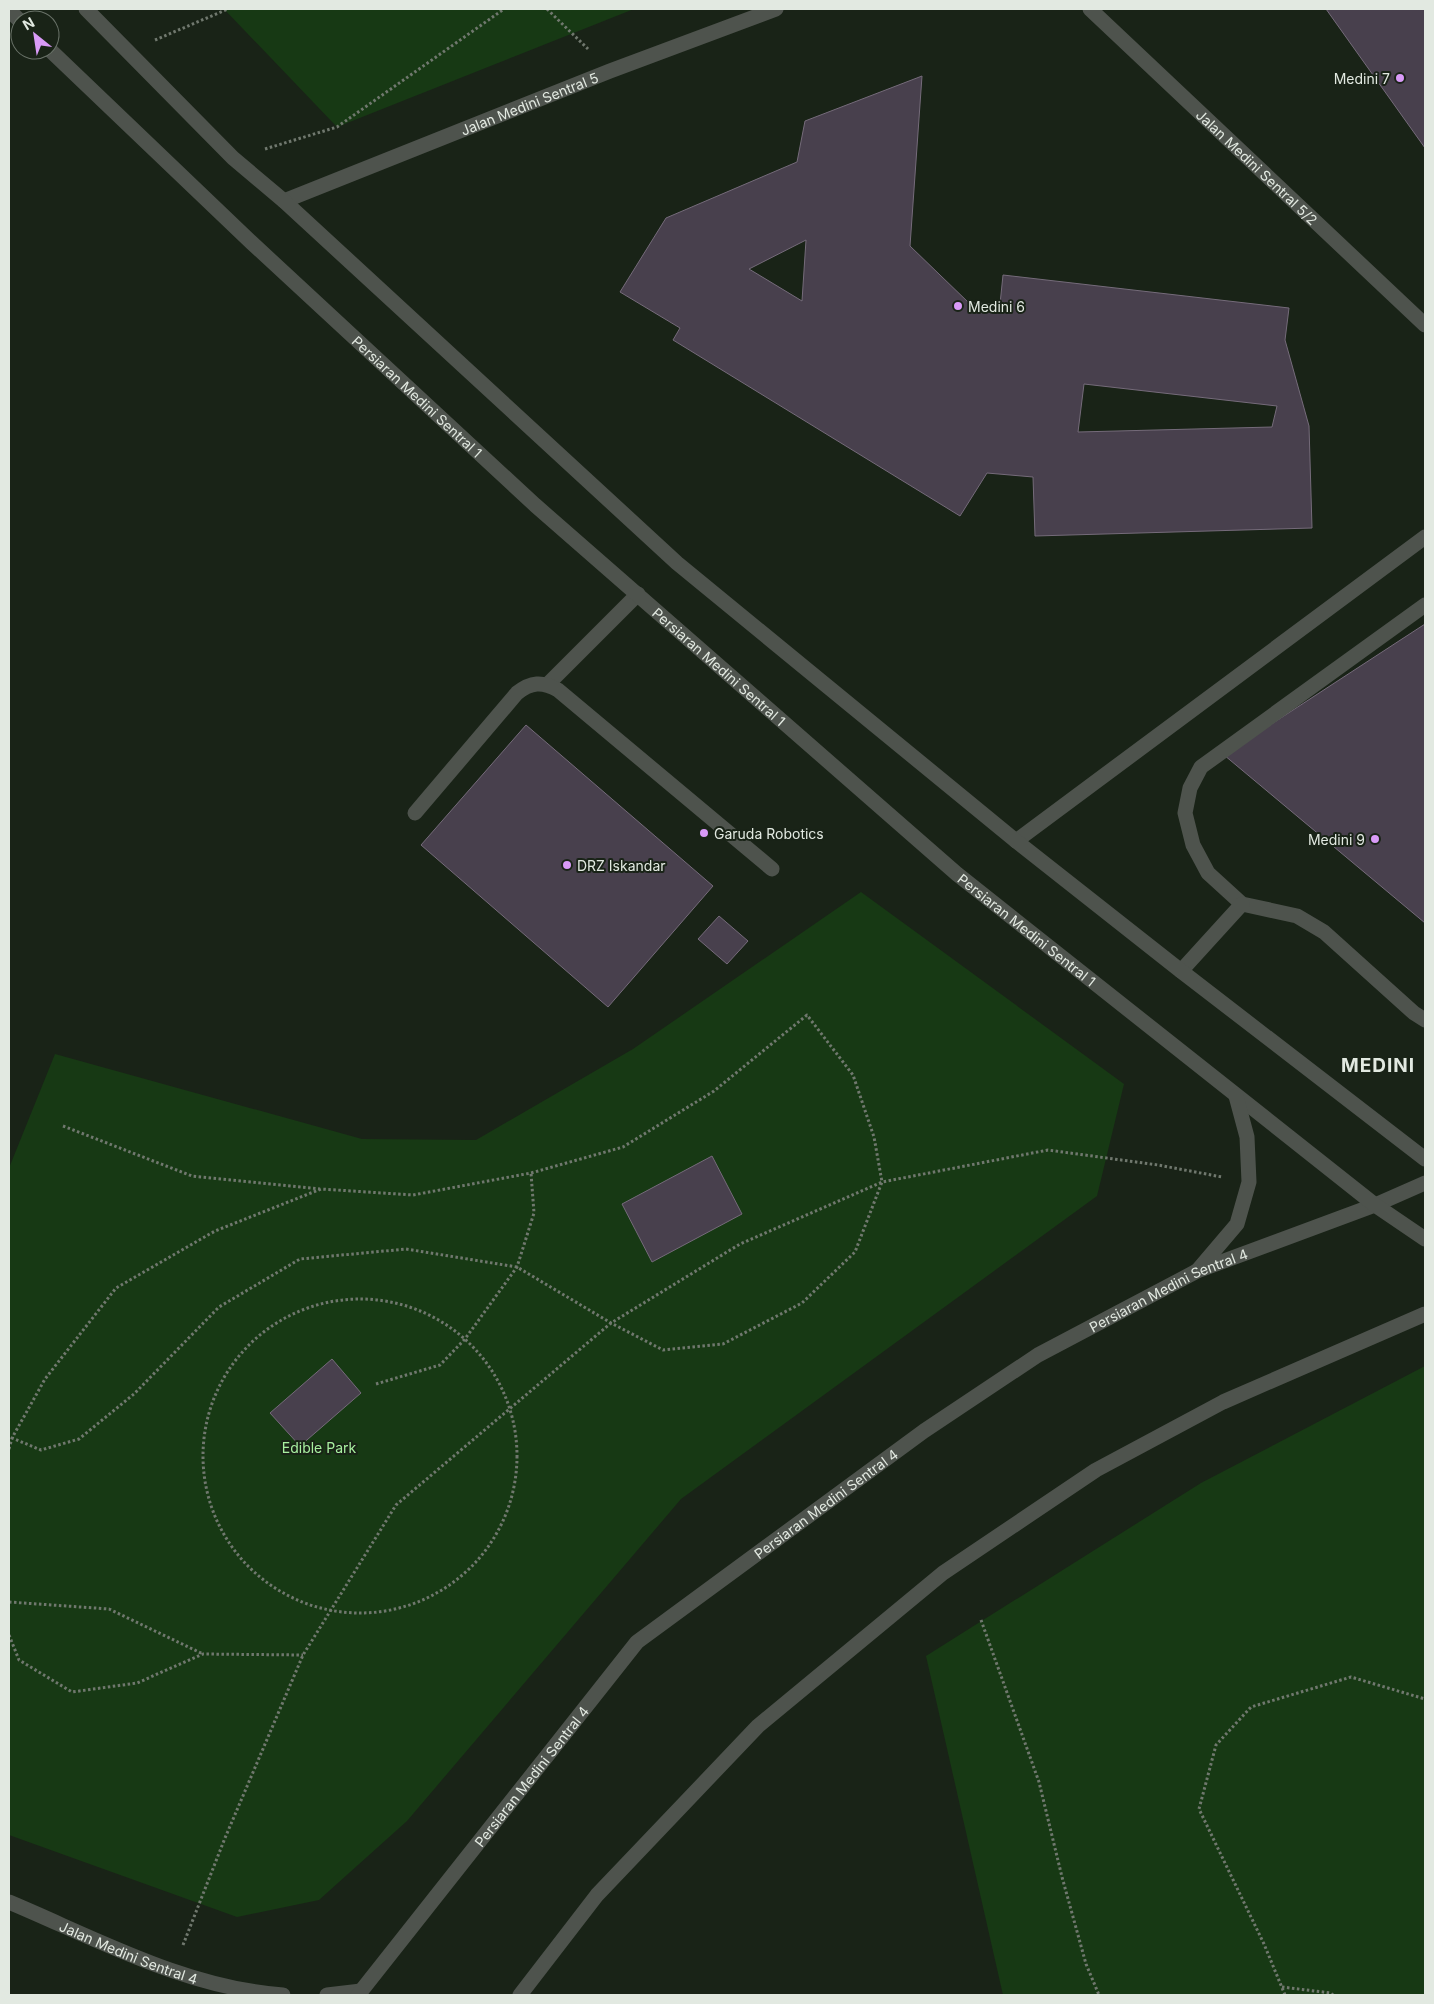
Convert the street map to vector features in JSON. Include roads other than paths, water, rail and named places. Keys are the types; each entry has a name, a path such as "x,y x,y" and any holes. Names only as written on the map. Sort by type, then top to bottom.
{"street":[{"path":"86,9 233,158 284,201 677,563 1016,841 1425,1159"},
{"name":"Jalan Medini Sentral 5","path":"284,201 610,71 776,9"},
{"name":"Jalan Medini Sentral 5/2","path":"1090,9 1425,325"},
{"name":"Persiaran Medini Sentral 1","path":"60,59 346,330 535,505 957,874 1375,1206 1425,1239"},
{"path":"1016,841 1425,537"},
{"path":"548,684 638,594"},
{"path":"1425,605 1202,767 1190,788 1185,813 1192,845 1208,873 1242,904 1297,916 1324,932 1414,1013 1425,1020"},
{"path":"416,812 517,693 526,686 537,683 548,684 558,690 772,869"},
{"path":"1181,971 1242,904"},
{"path":"1197,1271 1237,1224 1249,1182 1247,1136 1236,1096"},
{"name":"Persiaran Medini Sentral 4","path":"359,1993 636,1642 924,1431 1038,1355 1197,1271 1375,1206 1425,1184"},
{"path":"520,1995 597,1895 758,1726 943,1573 1096,1470 1223,1402 1425,1314"},
{"name":"Jalan Medini Sentral 4","path":"9,1902 172,1972 258,1993 283,1995"},
{"path":"327,1995 359,1993"}],"place":[{"name":"Medini 7","path":"1400,78"},
{"name":"Medini 6","path":"958,306"},
{"name":"Garuda Robotics","path":"704,833"},
{"name":"Medini 9","path":"1375,839"},
{"name":"DRZ Iskandar","path":"567,865"}],"district":[{"name":"MEDINI","path":"1378,1065"}],"park label":[{"name":"Edible Park","path":"319,1447"}]}
